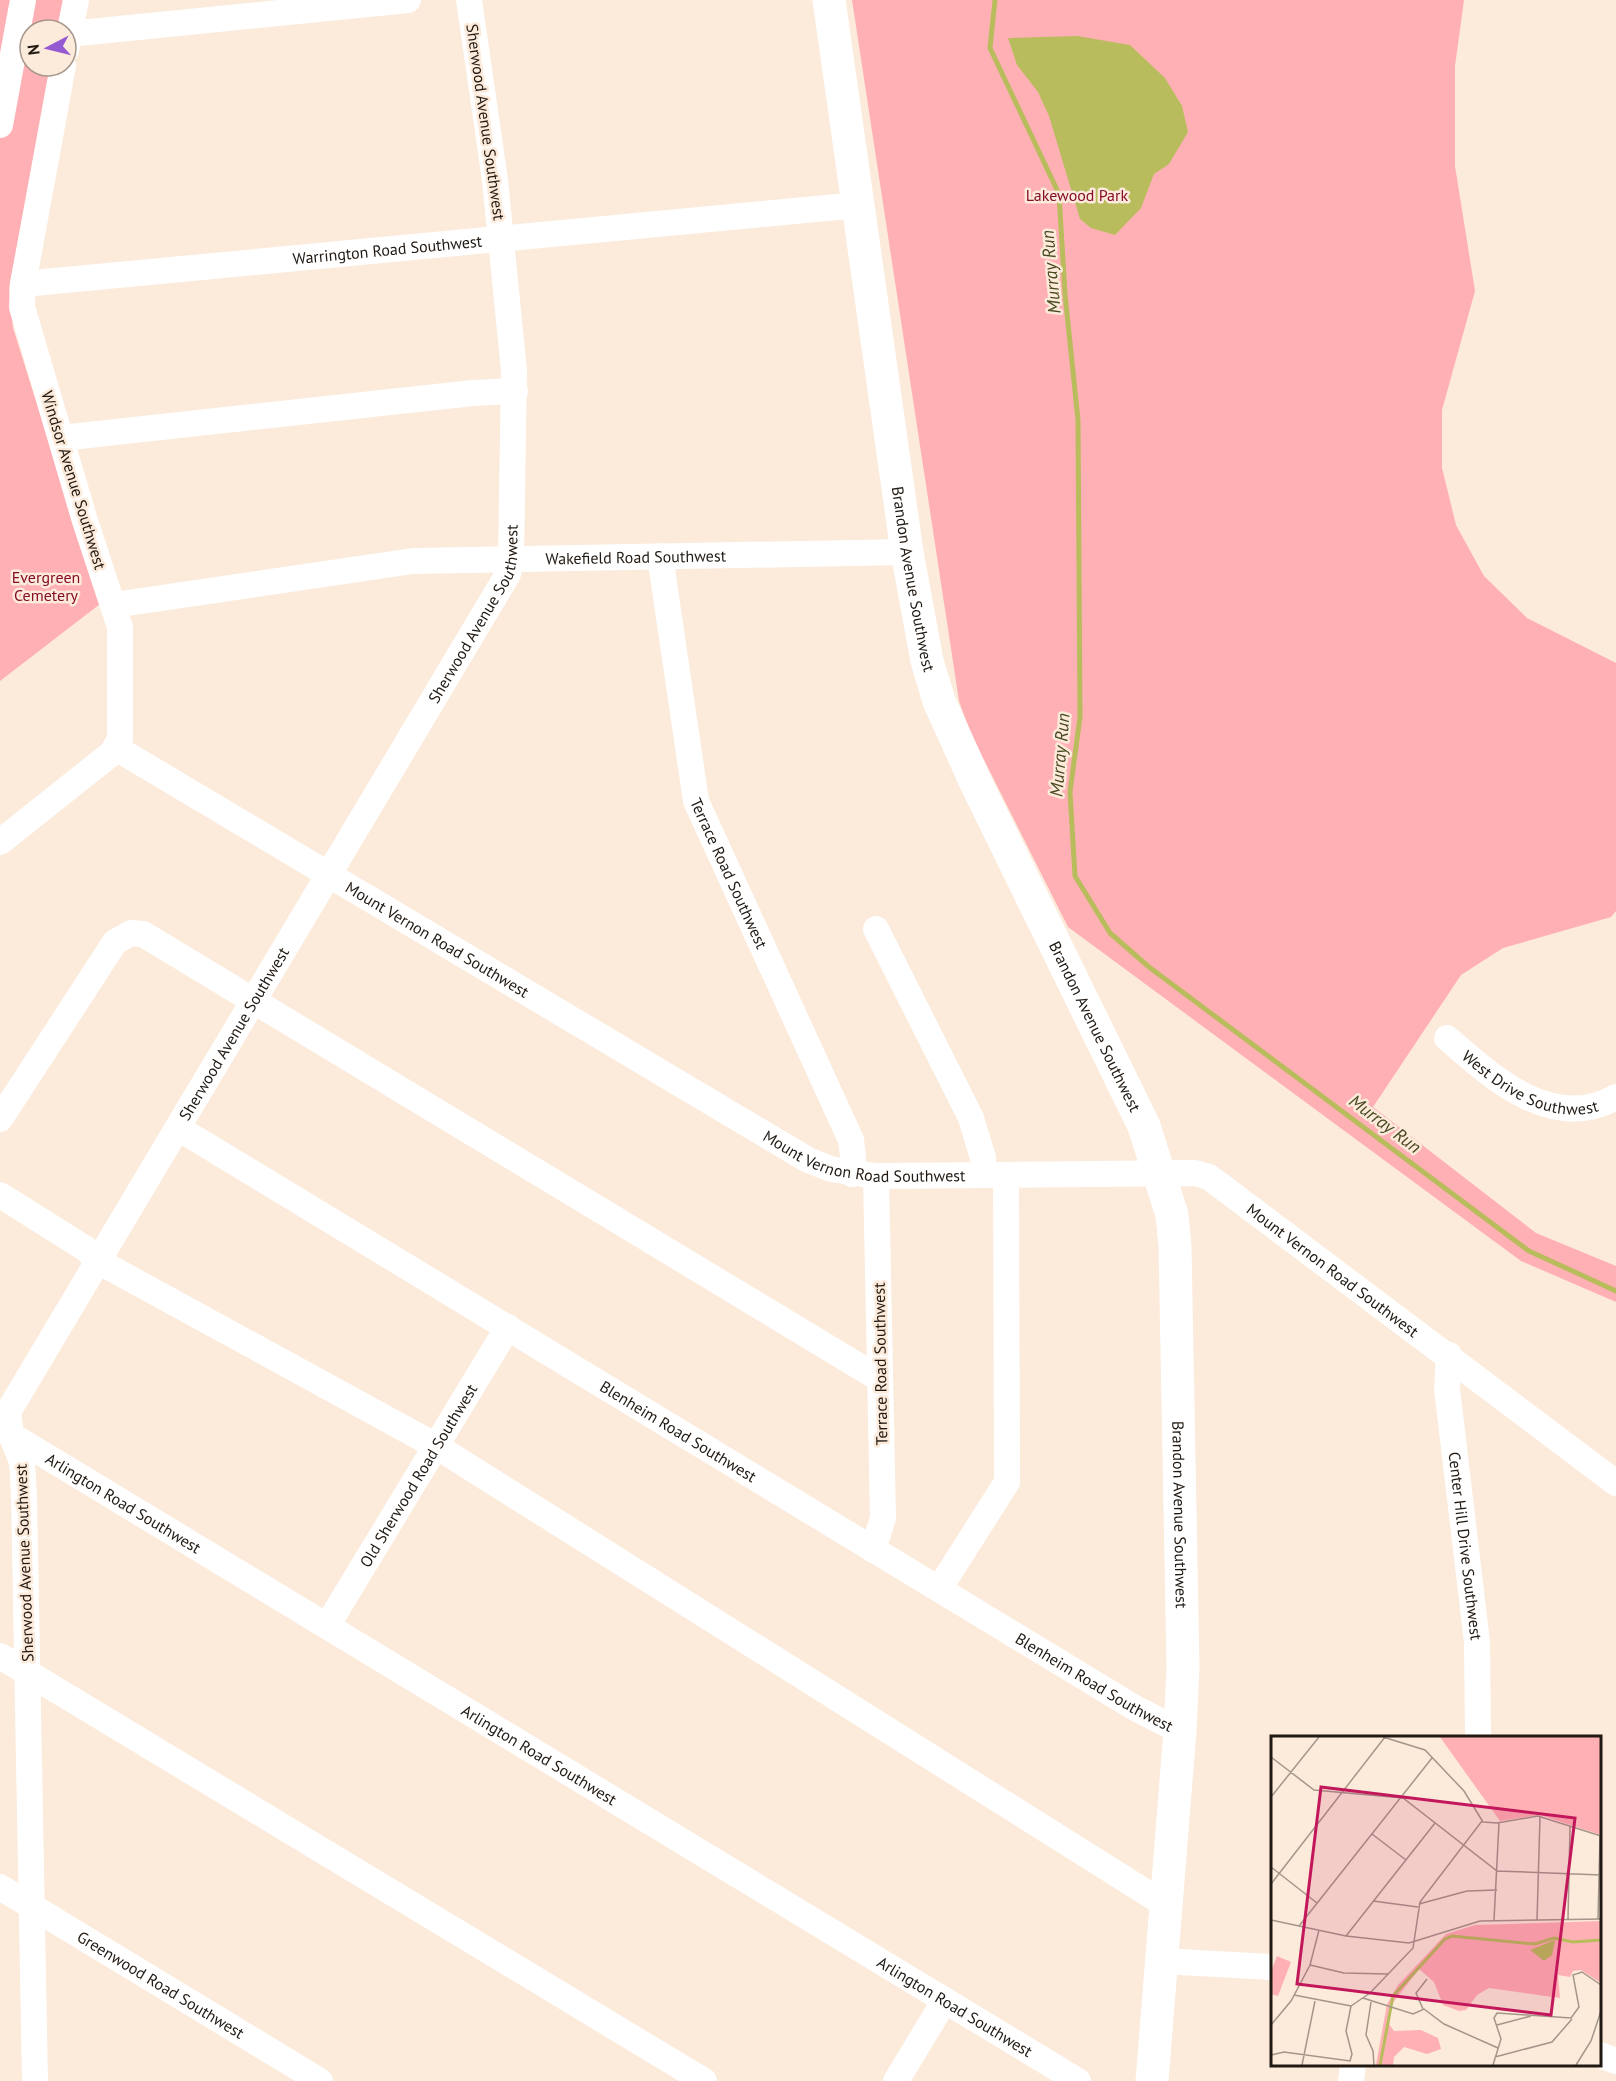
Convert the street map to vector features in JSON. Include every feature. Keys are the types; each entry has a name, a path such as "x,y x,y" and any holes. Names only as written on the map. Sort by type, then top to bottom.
{"main road":[{"name":"Brandon Avenue Southwest","path":"829,0 907,552 919,628 939,701 975,781 1144,1126 1161,1173 1172,1215 1175,1246 1183,1667 1152,2081"}],"street":[{"path":"0,125 23,0"},
{"path":"73,18 76,0"},
{"path":"78,42 408,0"},
{"name":"Sherwood Avenue Southwest","path":"35,2081 22,1462 5,1431 8,1412 501,590 508,574 511,559 515,391 502,237 469,0"},
{"name":"Windsor Avenue Southwest","path":"61,78 23,284 22,307 85,521 120,627 122,654 120,739 116,748"},
{"name":"Warrington Road Southwest","path":"23,284 858,205"},
{"path":"61,438 200,421 515,391"},
{"name":"Wakefield Road Southwest","path":"114,605 413,561 907,552"},
{"name":"Terrace Road Southwest","path":"660,556 696,801 864,1175 880,1379 883,1518 873,1550"},
{"path":"0,842 116,748"},
{"name":"Mount Vernon Road Southwest","path":"116,748 808,1160 864,1175 1195,1173 1209,1177 1449,1355 1616,1483"},
{"path":"876,929 971,1118 983,1158 994,1175 1006,1482 939,1589"},
{"path":"0,1119 115,942 123,935 143,934 880,1379"},
{"name":"West Drive Southwest","path":"1448,1038 1493,1077 1521,1094 1551,1106 1586,1109 1616,1097"},
{"name":"Blenheim Road Southwest","path":"178,1128 873,1550 1135,1707 1180,1731"},
{"path":"0,1195 86,1249 98,1261 436,1446 1166,1905"},
{"name":"Old Sherwood Road Southwest","path":"327,1626 508,1327"},
{"name":"Center Hill Drive Southwest","path":"1449,1355 1447,1389 1477,1642 1478,1736"},
{"name":"Arlington Road Southwest","path":"5,1431 1078,2081"},
{"path":"0,1656 704,2081"},
{"name":"Greenwood Road Southwest","path":"0,1887 320,2081"},
{"path":"1161,1961 1271,1967"},
{"path":"896,2081 945,2000"},
{"path":"1601,2056 1616,2061"},
{"path":"1351,2081 1353,2066"}],"green space":[{"name":"Evergreen Cemetery","path":"0,0 65,0 61,18 18,18 18,78 50,78 9,288 13,328 100,604 0,681"},
{"name":"Lakewood Park","path":"852,0 1464,0 1455,66 1455,166 1475,291 1442,410 1442,468 1456,525 1484,576 1527,618 1616,663 1616,911 1611,917 1503,948 1461,975 1373,1107 1536,1233 1616,1266 1616,1302 1521,1261 1068,927 971,734 959,701"}],"shaded area":[{"path":"1077,36 1130,45 1165,78 1182,106 1188,132 1169,164 1154,174 1141,208 1115,235 1091,228 1080,219 1049,116 1038,92 1017,65 1008,38"}],"waterway":[{"name":"Murray Run","path":"995,0 990,48 1059,194 1065,294 1078,420 1080,717 1070,792 1075,876 1110,933 1149,967 1529,1251 1616,1291"}]}
